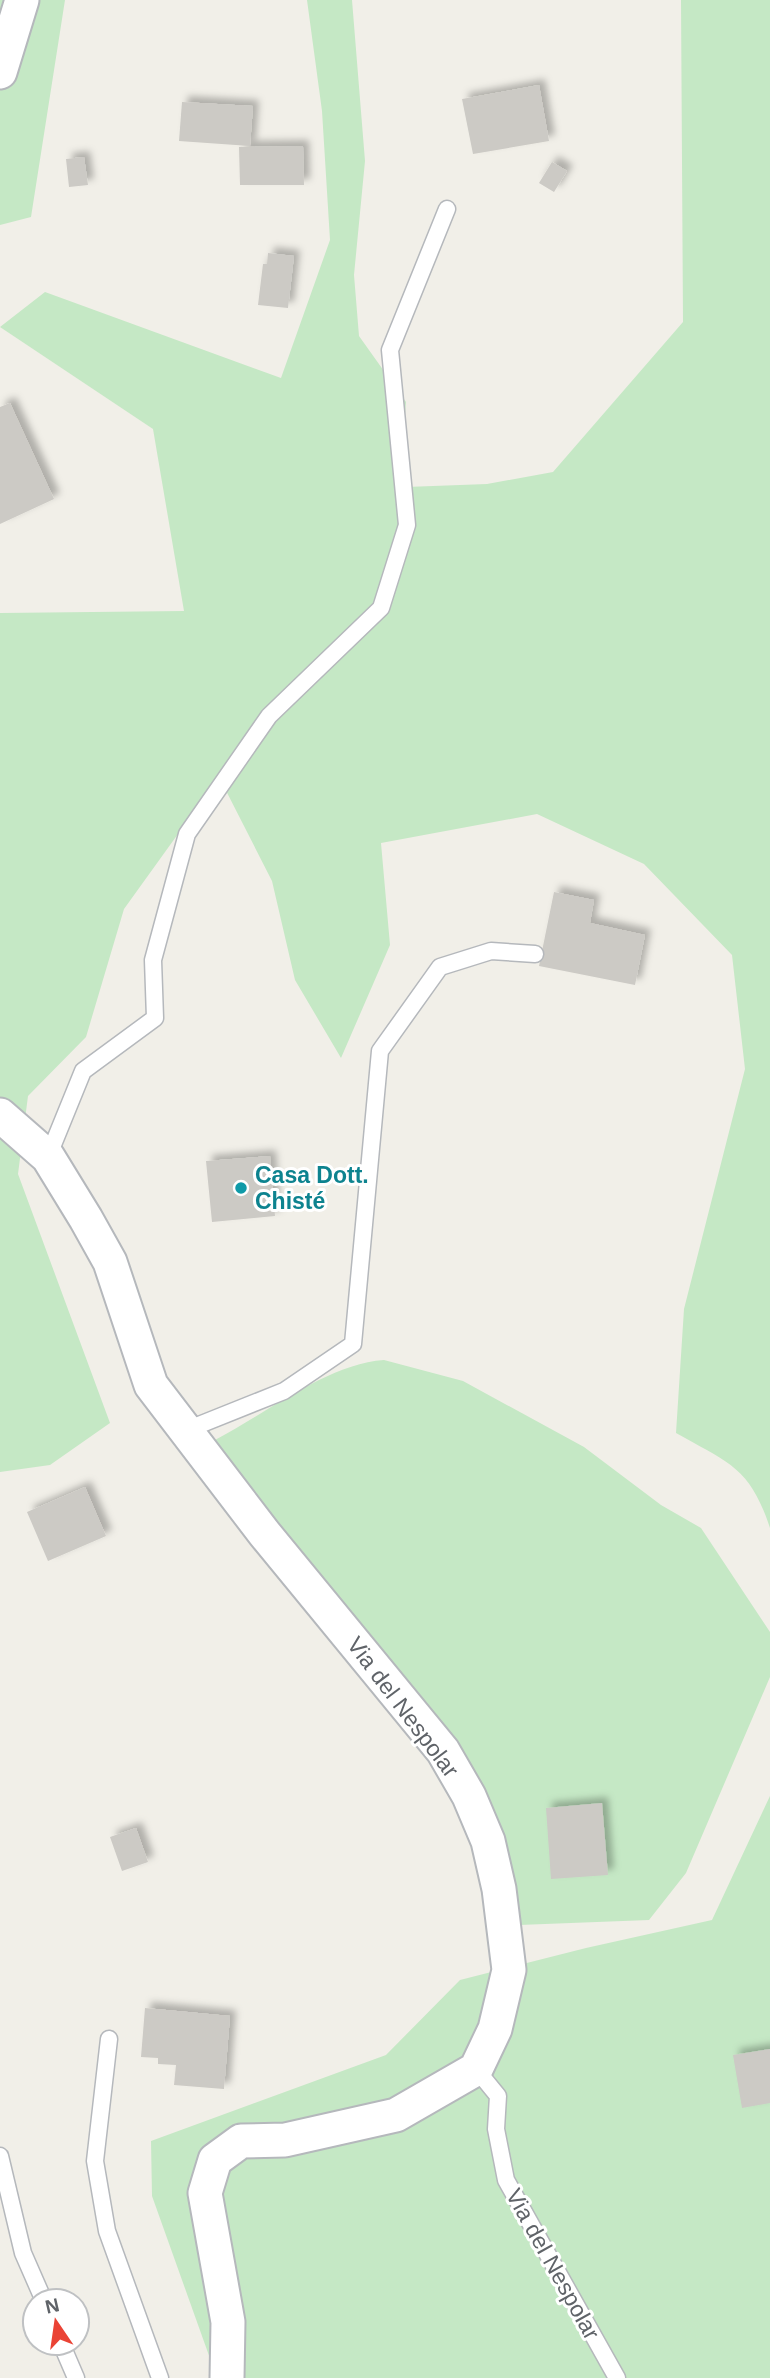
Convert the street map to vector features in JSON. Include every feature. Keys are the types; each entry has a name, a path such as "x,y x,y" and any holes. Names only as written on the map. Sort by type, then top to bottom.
{"street":[{"path":"0,72 22,0"},
{"name":"Via del Nespolar","path":"0,1115 48,1157 110,1262 151,1384 184,1431 443,1751 469,1796 488,1841 499,1889 509,1970 495,2029 477,2069"},
{"path":"227,2378 228,2322 205,2193 215,2160 241,2141 285,2140 396,2115 477,2069"}],"lane":[{"path":"48,1157 83,1071 155,1018 153,960 187,834 269,716 381,608 407,525 390,351 447,209"},
{"path":"184,1431 284,1391 353,1344 380,1051 440,967 491,951 536,954"},
{"path":"109,2039 95,2161 107,2231 160,2378"},
{"name":"Via del Nespolar","path":"477,2069 498,2096 496,2129 506,2180 617,2378"},
{"path":"0,2156 23,2253 38,2287"},
{"path":"67,2357 76,2378"}],"green space":[{"path":"0,0 65,0 31,217 0,225"},
{"path":"307,0 352,0 365,161 354,275 359,336 406,402 402,453 406,487 487,484 553,472 683,322 681,0 770,0 770,1528 754,1492 745,1479 724,1460 676,1433 684,1309 745,1069 732,955 644,864 537,814 381,843 390,945 341,1058 295,980 272,881 219,777 124,909 86,1037 28,1096 18,1174 110,1423 50,1465 0,1472 0,613 184,611 153,429 0,327 45,292 281,378 330,240 322,111"},
{"path":"384,1360 463,1381 584,1447 661,1505 701,1528 770,1632 770,1677 686,1873 649,1920 519,1925 512,1875 222,1465 215,1440 319,1380 363,1363"},
{"path":"770,1796 770,2378 217,2378 152,2196 151,2141 386,2055 460,1980 712,1920"}],"building":[{"path":"539,85 549,141 473,154 462,99"},
{"path":"182,102 253,106 250,146 179,141"},
{"path":"303,146 304,185 240,185 239,147"},
{"path":"84,157 88,185 69,187 66,159"},
{"path":"552,162 567,171 554,192 539,183"},
{"path":"268,253 294,256 288,308 258,305 263,264 267,264"},
{"path":"10,403 54,499 0,524 0,407"},
{"path":"554,892 594,900 590,923 645,935 635,985 539,966"},
{"name":"Casa Dott. Chisté","path":"270,1156 275,1216 212,1222 206,1161"},
{"path":"85,1487 106,1536 48,1561 27,1512"},
{"path":"602,1803 608,1875 551,1879 546,1808"},
{"path":"136,1828 148,1862 122,1871 110,1837"},
{"path":"145,2008 230,2016 224,2089 174,2085 176,2065 158,2064 158,2058 141,2057"},
{"path":"770,2049 770,2103 742,2108 733,2055"}],"place":[{"name":"Casa Dott. Chisté","path":"241,1188"}]}
